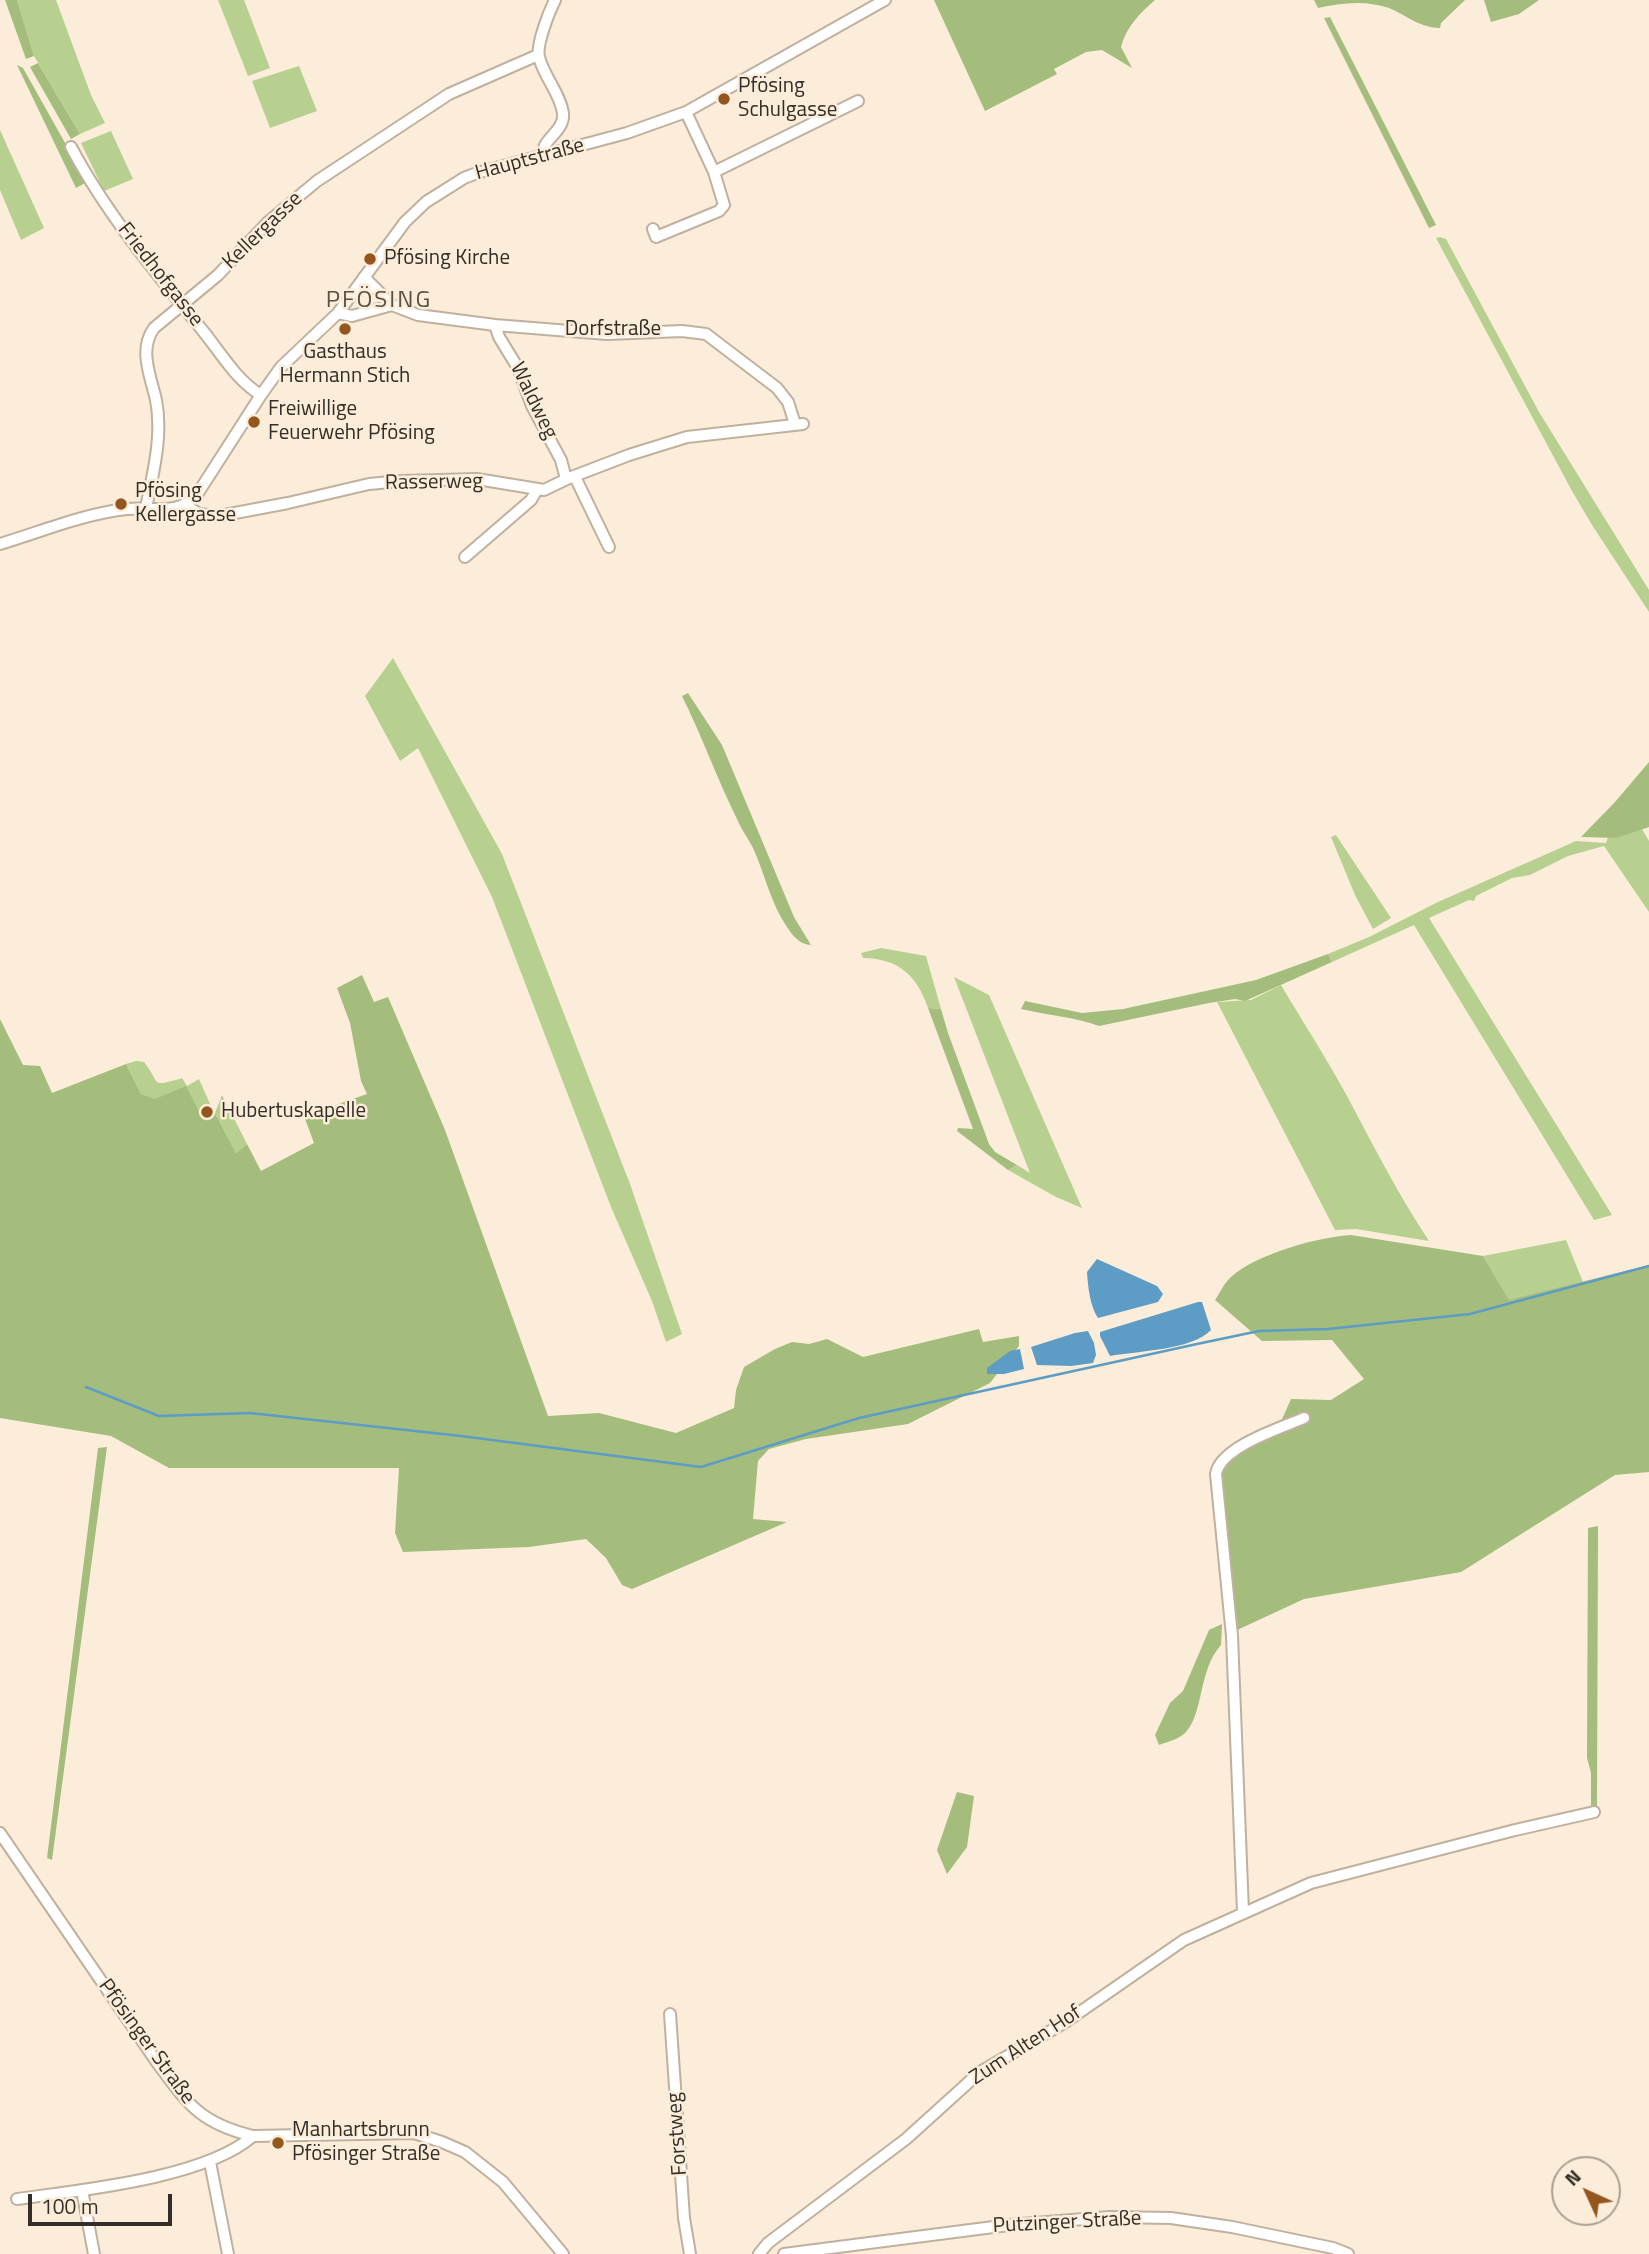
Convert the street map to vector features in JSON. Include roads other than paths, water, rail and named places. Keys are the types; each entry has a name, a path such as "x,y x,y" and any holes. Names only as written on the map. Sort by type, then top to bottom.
{"street":[{"path":"544,155 544,146 562,124 563,115 538,55 546,19 555,0"},
{"name":"Hauptstraße","path":"186,505 208,477 281,367 338,313 405,222 426,202 470,176 627,133 686,112 885,0"},
{"name":"Kellergasse","path":"146,508 158,433 157,404 146,342 154,328 218,275 275,215 348,159 449,94 538,55"},
{"path":"714,172 858,101"},
{"path":"653,229 656,237 719,211 724,205 714,172 686,112"},
{"name":"Friedhofgasse","path":"71,146 122,227 182,306 236,373 261,395"},
{"name":"Dorfstraße","path":"364,277 392,305 411,314 495,325 607,334 682,331 706,334 777,388 799,424"},
{"path":"338,313 352,316 392,305"},
{"name":"Waldweg","path":"495,325 518,368 532,405 609,547"},
{"name":"Rasserweg","path":"186,505 199,514 219,516 369,484 401,481 466,479 537,490 550,489 629,455 687,438 799,424"},
{"path":"465,557 531,500 537,490"},
{"path":"0,544 123,509 172,510 186,505"},
{"path":"1243,1912 1232,1636 1216,1474 1223,1458 1243,1445 1304,1418"},
{"name":"Zum Alten Hof","path":"759,2254 768,2243 906,2139 980,2071 1064,2023 1184,1940 1311,1884 1594,1812"},
{"name":"Pfösinger Straße","path":"0,1833 182,2097 202,2116 214,2124 253,2136 414,2133 442,2142 465,2152 503,2182 563,2254"},
{"name":"Forstweg","path":"670,2014 684,2218 690,2254"},
{"path":"18,2199 82,2190 210,2162 239,2148 253,2136"},
{"path":"210,2162 228,2254"},
{"path":"82,2190 94,2254"},
{"name":"Putzinger Straße","path":"784,2254 1009,2225 1109,2217 1171,2218 1232,2227 1333,2248 1348,2254"}],"water":[{"path":"1097,1259 1157,1286 1163,1294 1158,1302 1098,1318 1091,1302 1087,1272"},
{"path":"1202,1302 1211,1330 1191,1342 1164,1349 1110,1356 1100,1336 1100,1332"},
{"path":"1088,1331 1096,1355 1093,1363 1071,1366 1037,1365 1031,1347"},
{"path":"1020,1349 1024,1369 1004,1374 987,1374 987,1368 1010,1351"}],"waterway":[{"path":"86,1387 159,1416 250,1413 461,1436 701,1467 859,1418 1197,1344 1259,1331 1328,1329 1470,1314 1649,1266"}],"place":[{"name":"Pfösing Schulgasse","path":"724,99"},
{"name":"Pfösing Kirche","path":"370,259"},
{"name":"Gasthaus Hermann Stich","path":"345,329"},
{"name":"Freiwillige Feuerwehr Pfösing","path":"254,422"},
{"name":"Pfösing Kellergasse","path":"121,504"},
{"name":"Hubertuskapelle","path":"207,1112"},
{"name":"Manhartsbrunn Pfösinger Straße","path":"278,2143"}],"district":[{"name":"PFÖSING","path":"379,301"}]}
